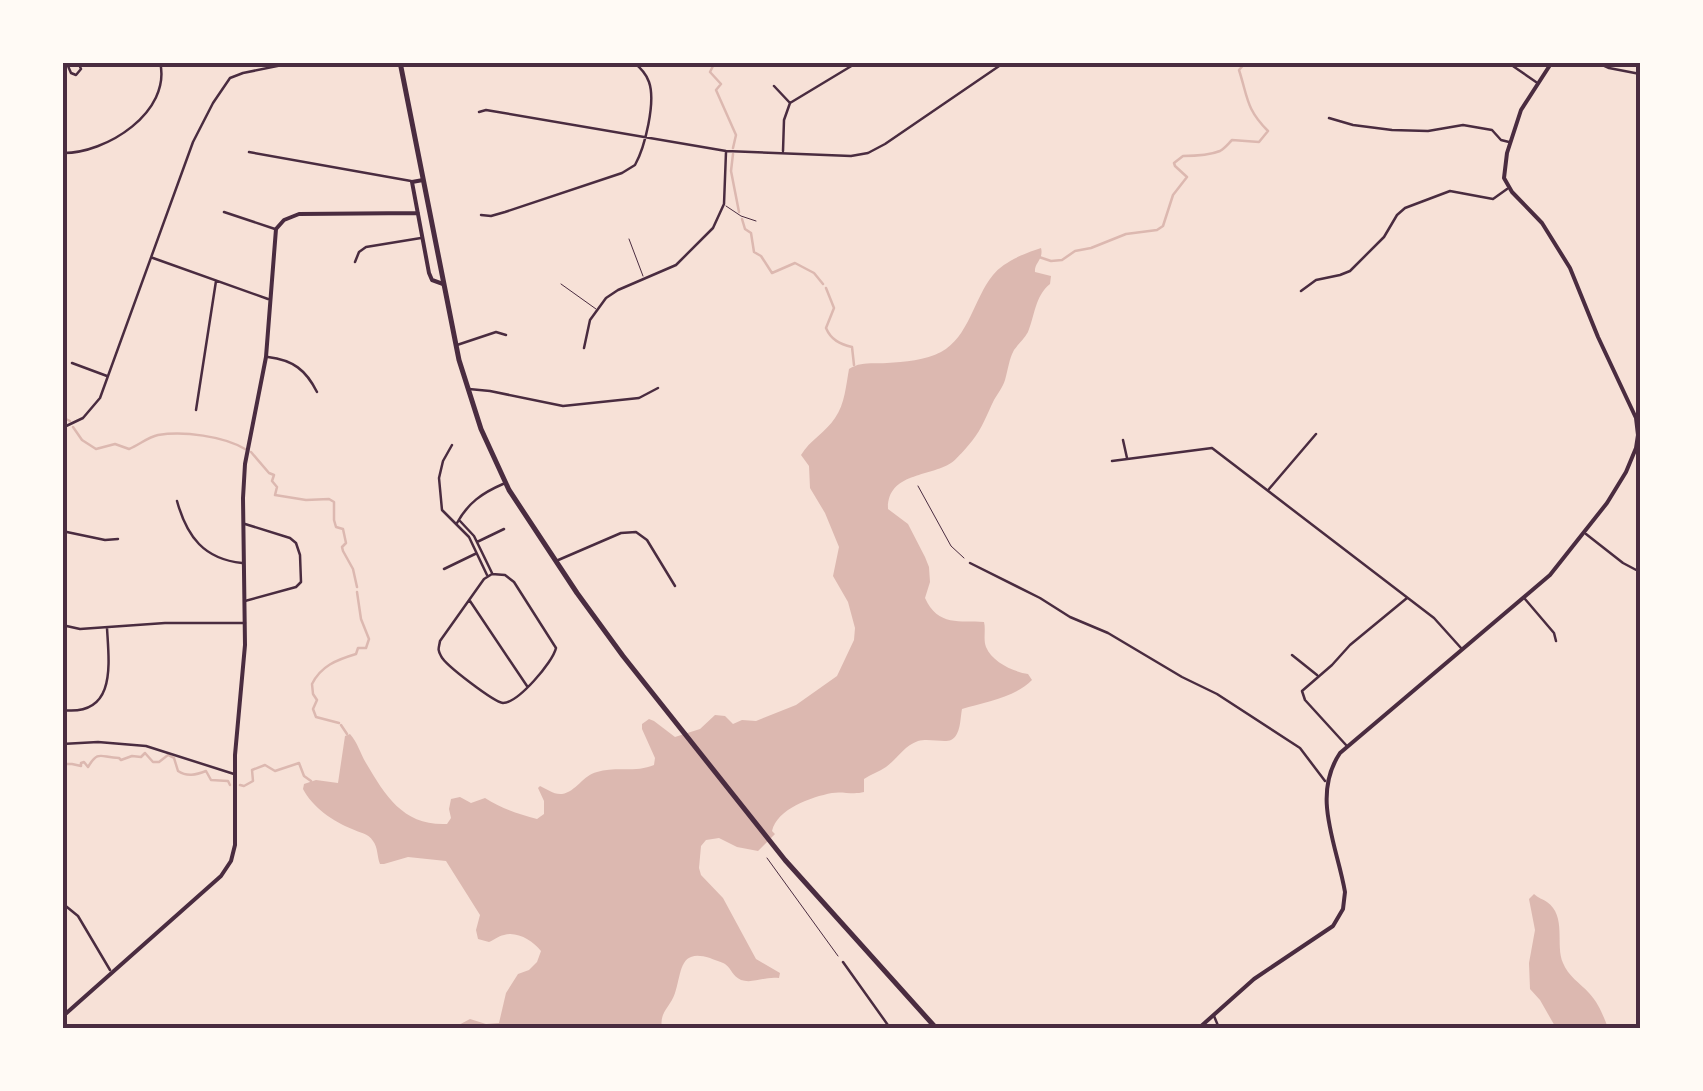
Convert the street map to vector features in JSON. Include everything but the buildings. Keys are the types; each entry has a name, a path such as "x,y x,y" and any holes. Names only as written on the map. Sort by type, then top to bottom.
{"main road":[{"path":"400,62 456,346 485,438 506,482 607,636 785,860 936,1028"}],"street":[{"path":"62,64 70,64 69,72 76,75 81,70 78,62"},
{"path":"62,153 89,151 110,142 150,108 162,84 160,62"},
{"path":"62,428 95,407 200,127 226,82 243,72 297,62"},
{"path":"482,215 506,212 631,169 645,138 651,88 643,70 633,62"},
{"path":"783,153 784,120 790,103 858,62"},
{"path":"479,112 486,110 726,151 851,156 874,150 1004,62"},
{"path":"1507,62 1538,83"},
{"path":"1200,1028 1261,974 1328,930 1342,913 1345,892 1326,802 1326,782 1335,761 1347,746 1550,575 1607,504 1630,464 1639,423 1564,255 1538,218 1508,188 1503,170 1521,110 1552,62"},
{"path":"1596,62 1640,74"},
{"path":"774,86 790,103"},
{"path":"1329,118 1353,125 1408,131 1463,125 1492,130 1510,143"},
{"path":"584,348 596,309 610,294 668,269 685,258 713,228 724,204 726,151"},
{"path":"249,152 412,182 423,180"},
{"path":"412,182 430,276 443,284"},
{"path":"1301,291 1316,280 1350,271 1384,237 1405,208 1450,191 1493,199 1508,188"},
{"path":"224,212 276,230"},
{"path":"62,1017 227,868 234,854 234,774 246,601 246,464 266,357 276,230 284,220 299,214 418,213"},
{"path":"355,262 366,247 423,238"},
{"path":"152,257 271,300"},
{"path":"196,410 216,280"},
{"path":"456,346 492,333 506,335"},
{"path":"266,357 298,366 317,392"},
{"path":"72,363 107,376"},
{"path":"468,390 490,390 562,406 639,398 658,388"},
{"path":"1268,490 1316,434"},
{"path":"1123,440 1128,460"},
{"path":"452,445 441,468 442,510 470,530 478,552"},
{"path":"1112,461 1212,448 1439,623 1462,650"},
{"path":"458,522 469,504 506,482"},
{"path":"177,502 186,525 205,551 221,560 243,563"},
{"path":"458,522 490,575"},
{"path":"244,523 296,543 302,575 300,585 246,601"},
{"path":"471,542 504,530"},
{"path":"62,531 118,539"},
{"path":"555,561 622,533 636,532 647,540 674,586"},
{"path":"1585,532 1618,560 1640,572"},
{"path":"444,569 478,552"},
{"path":"970,563 1217,694 1300,748 1326,782"},
{"path":"490,575 504,575 514,582 554,644 552,661 513,700 498,702 443,661 440,641 469,600 490,575"},
{"path":"1347,746 1303,698 1304,689 1407,598"},
{"path":"1524,598 1554,633 1556,641"},
{"path":"469,600 527,686"},
{"path":"62,625 80,628 165,622 245,623"},
{"path":"62,710 88,707 106,689 107,627"},
{"path":"1292,655 1318,676"},
{"path":"62,744 146,746 234,774"},
{"path":"62,903 78,916 111,974"},
{"path":"843,962 890,1028"},
{"path":"1214,1014 1219,1028"}],"lane":[{"path":"724,204 756,221"},
{"path":"629,239 644,279"},
{"path":"561,284 596,309"}],"path":[{"path":"918,486 950,546 970,563"},
{"path":"767,858 843,962"}],"shaded area":[{"path":"1041,248 1035,272 1051,276 1050,284 1038,300 1028,332 1012,353 1004,383 979,432 951,463 902,482 894,489 888,509 908,524 925,557 930,582 925,598 930,607 950,620 984,622 985,644 993,657 1028,674 1032,680 1009,695 962,709 954,738 913,743 886,767 864,779 864,792 824,795 788,810 775,823 775,834 758,851 719,838 706,840 701,846 701,875 723,898 756,959 780,973 779,978 741,980 724,963 692,956 684,964 662,1018 662,1028 453,1028 470,1019 499,1023 506,993 518,974 537,962 541,951 514,934 489,942 478,939 480,915 446,861 408,857 380,864 371,838 324,813 307,796 304,784 316,780 338,783 345,736 350,734 389,798 419,820 447,824 451,818 451,799 460,797 471,803 485,798 537,819 544,814 540,786 562,794 597,772 654,765 655,758 642,729 649,719 675,737 700,729 715,715 725,716 733,724 756,721 796,705 837,676 854,640 855,628 848,602 833,576 839,547 810,488 809,466 801,455 838,413 849,369 863,364 915,360 941,352 965,327 997,270"},
{"path":"1534,894 1557,915 1563,963 1595,1001 1608,1028 1556,1028 1530,989 1529,963 1535,930 1529,899"}],"waterway":[{"path":"715,62 710,72 721,84 716,90 736,135 733,148"},
{"path":"1039,257 1062,260 1075,251 1126,234 1157,230 1163,226 1173,195 1187,177 1174,163 1183,156 1220,151 1232,140 1259,142 1268,131 1255,116 1246,96 1239,70 1246,62"},
{"path":"733,154 731,171 739,212"},
{"path":"742,219 751,233 754,252 772,273 795,263 814,273 823,284"},
{"path":"826,288 834,308 826,328 836,341 852,347 854,365"},
{"path":"62,417 70,421"},
{"path":"73,427 82,440 96,449 115,444 129,449 154,436 168,434 215,438 245,449"},
{"path":"251,452 274,475 275,495 334,502 334,520 336,527 343,529 346,543 342,547 357,587"},
{"path":"339,723 316,717 313,709 317,700 312,684 330,664 356,654 358,648 366,648 369,639 357,592"},
{"path":"341,725 347,734"},
{"path":"62,764 81,766 84,762 88,767 98,756 121,760 145,753 153,762 159,762 168,755 174,758 181,773 206,771 211,780 228,781 230,785"},
{"path":"240,785 253,781 252,770 265,765 275,771 299,763 304,776 311,781"}]}
